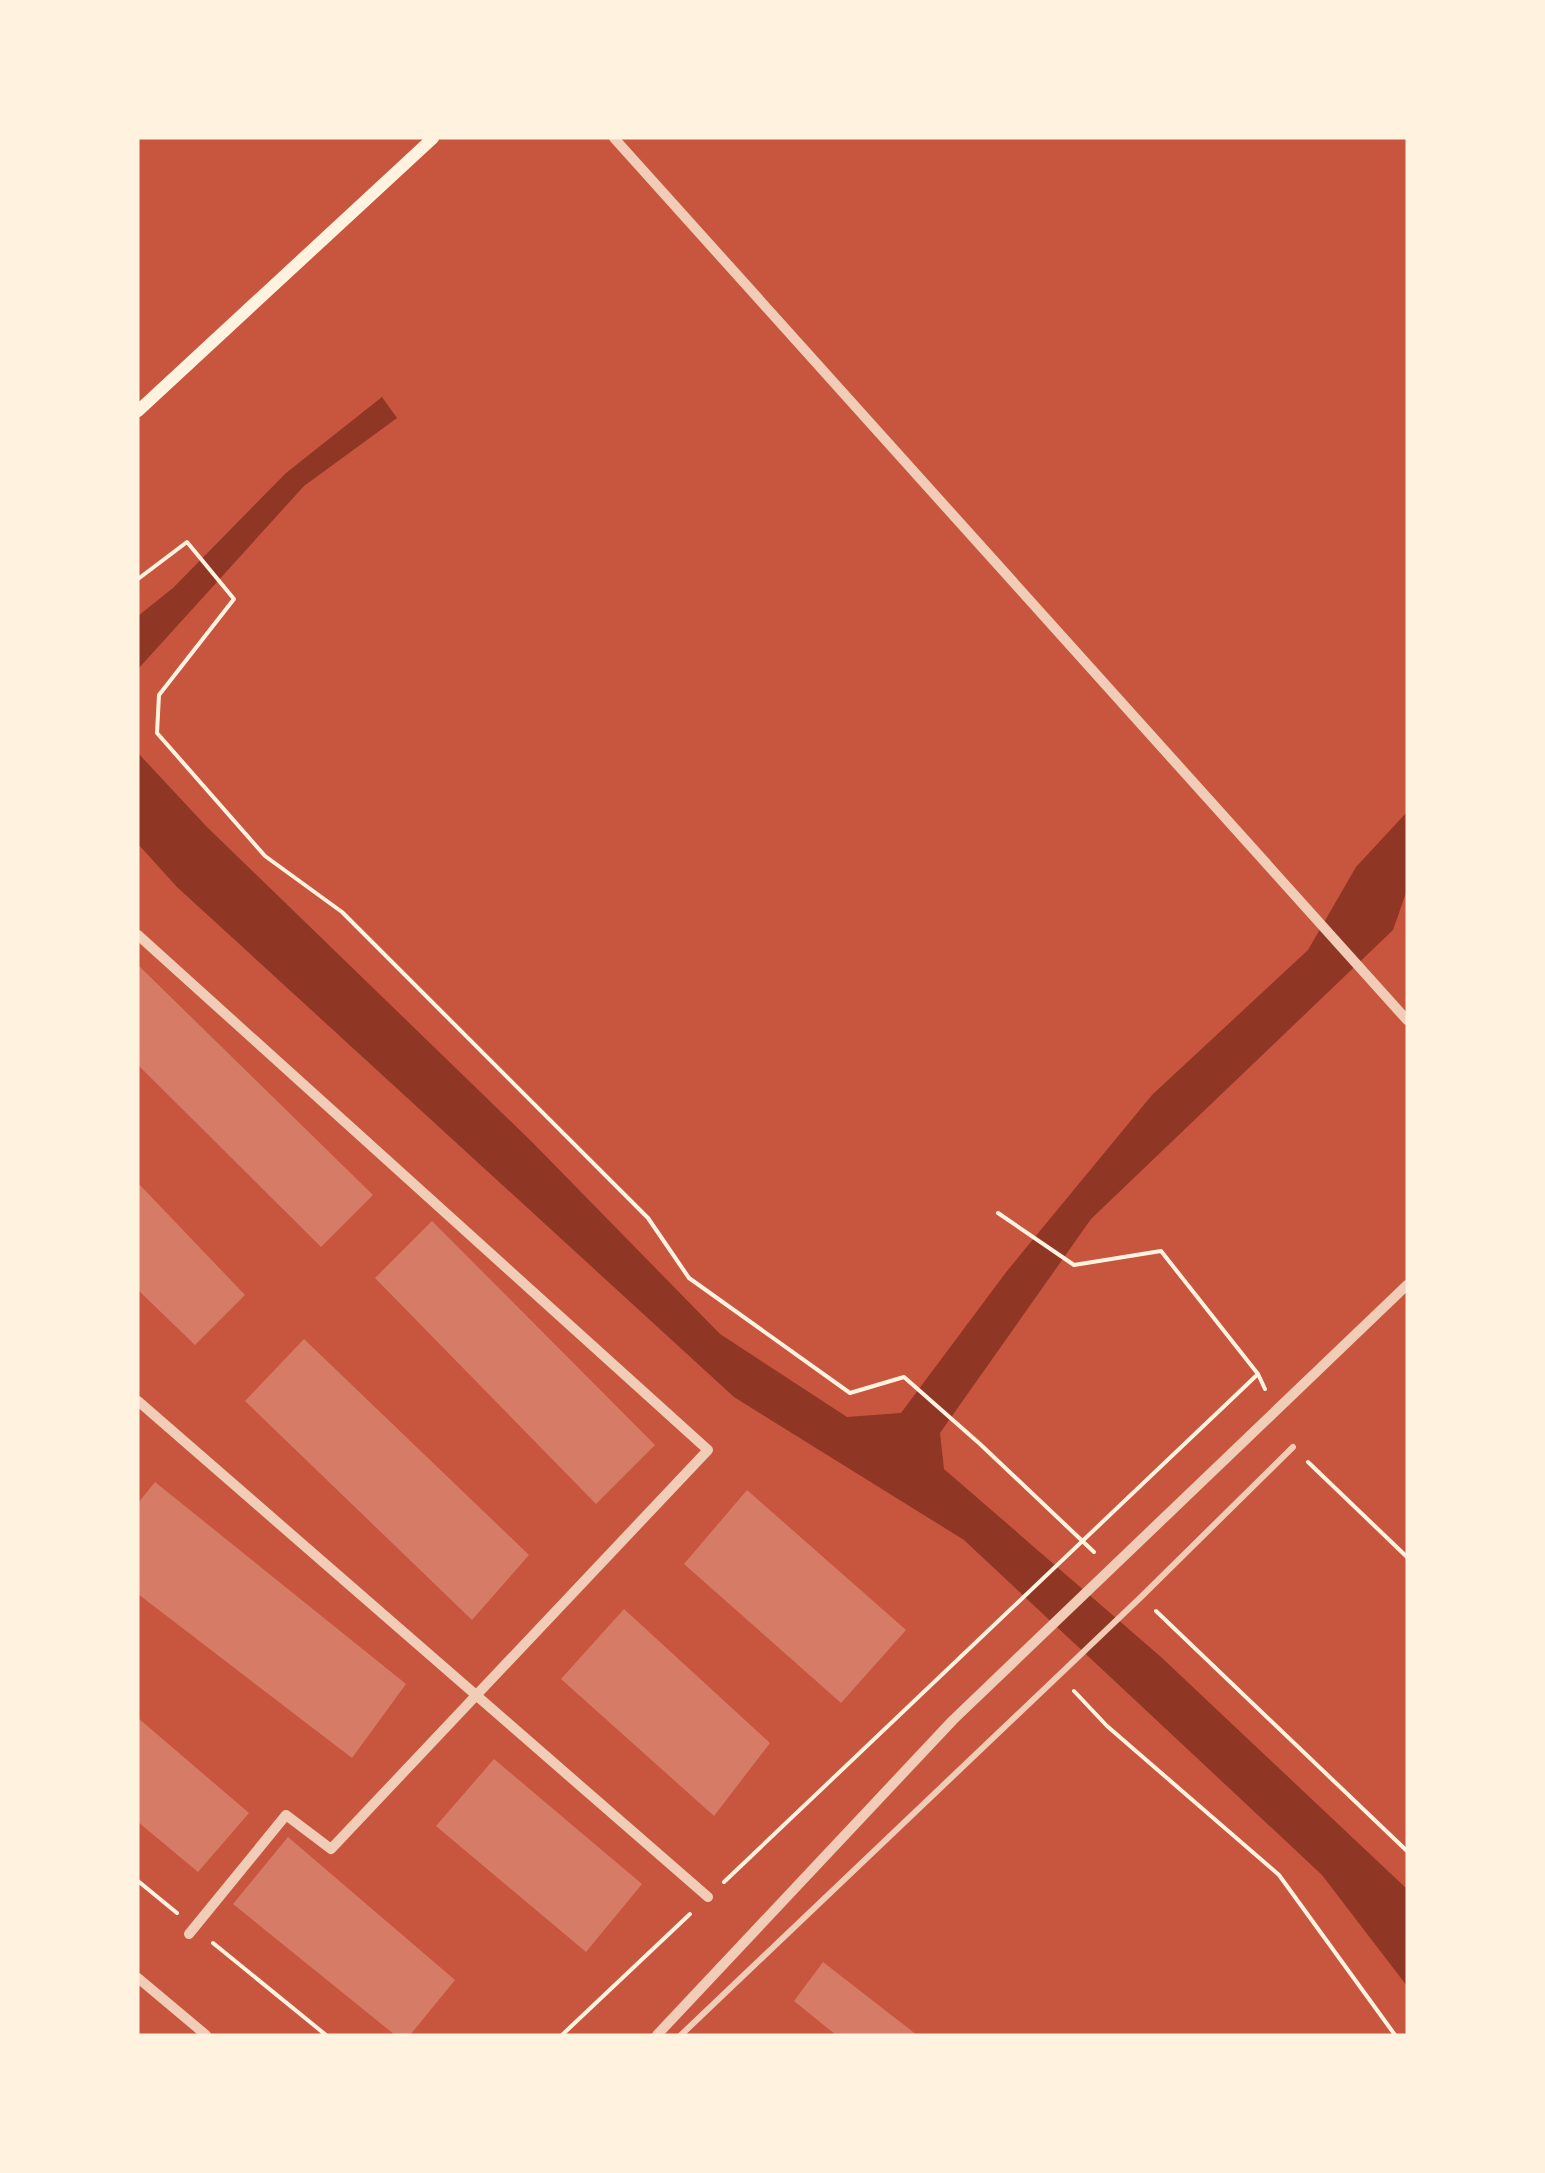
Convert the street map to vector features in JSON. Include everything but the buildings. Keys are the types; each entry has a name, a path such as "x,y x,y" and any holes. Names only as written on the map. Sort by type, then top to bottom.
{"main road":[{"path":"138,411 433,138"}],"street":[{"path":"614,138 1407,1020"},
{"path":"138,935 708,1450 331,1849 286,1815 192,1931"},
{"path":"657,2035 953,1720 1407,1285"},
{"path":"138,1401 708,1897"},
{"path":"681,2035 1141,1598 1293,1448"},
{"path":"138,1978 206,2035"}],"path":[{"path":"138,579 187,542 234,599 159,695 157,734 265,856 342,912 648,1218 688,1278 850,1392 904,1377 980,1444 1111,1568"},
{"path":"998,1213 1074,1264 1161,1251 1258,1374 1276,1412"},
{"path":"562,2035 1258,1374"},
{"path":"1293,1448 1407,1557"},
{"path":"1141,1598 1407,1851"},
{"path":"1059,1675 1107,1726 1279,1875 1395,2035"},
{"path":"138,1881 192,1931 326,2035"}],"shaded area":[{"path":"382,397 397,418 304,486 138,669 138,616 173,588 286,473"},
{"path":"138,753 206,826 532,1142 720,1334 847,1417 901,1413 1007,1271 1152,1095 1308,950 1356,867 1407,812 1407,890 1393,930 1091,1219 940,1433 944,1469 1161,1657 1407,1889 1407,1986 1322,1875 964,1540 734,1397 177,887 138,844"}]}
